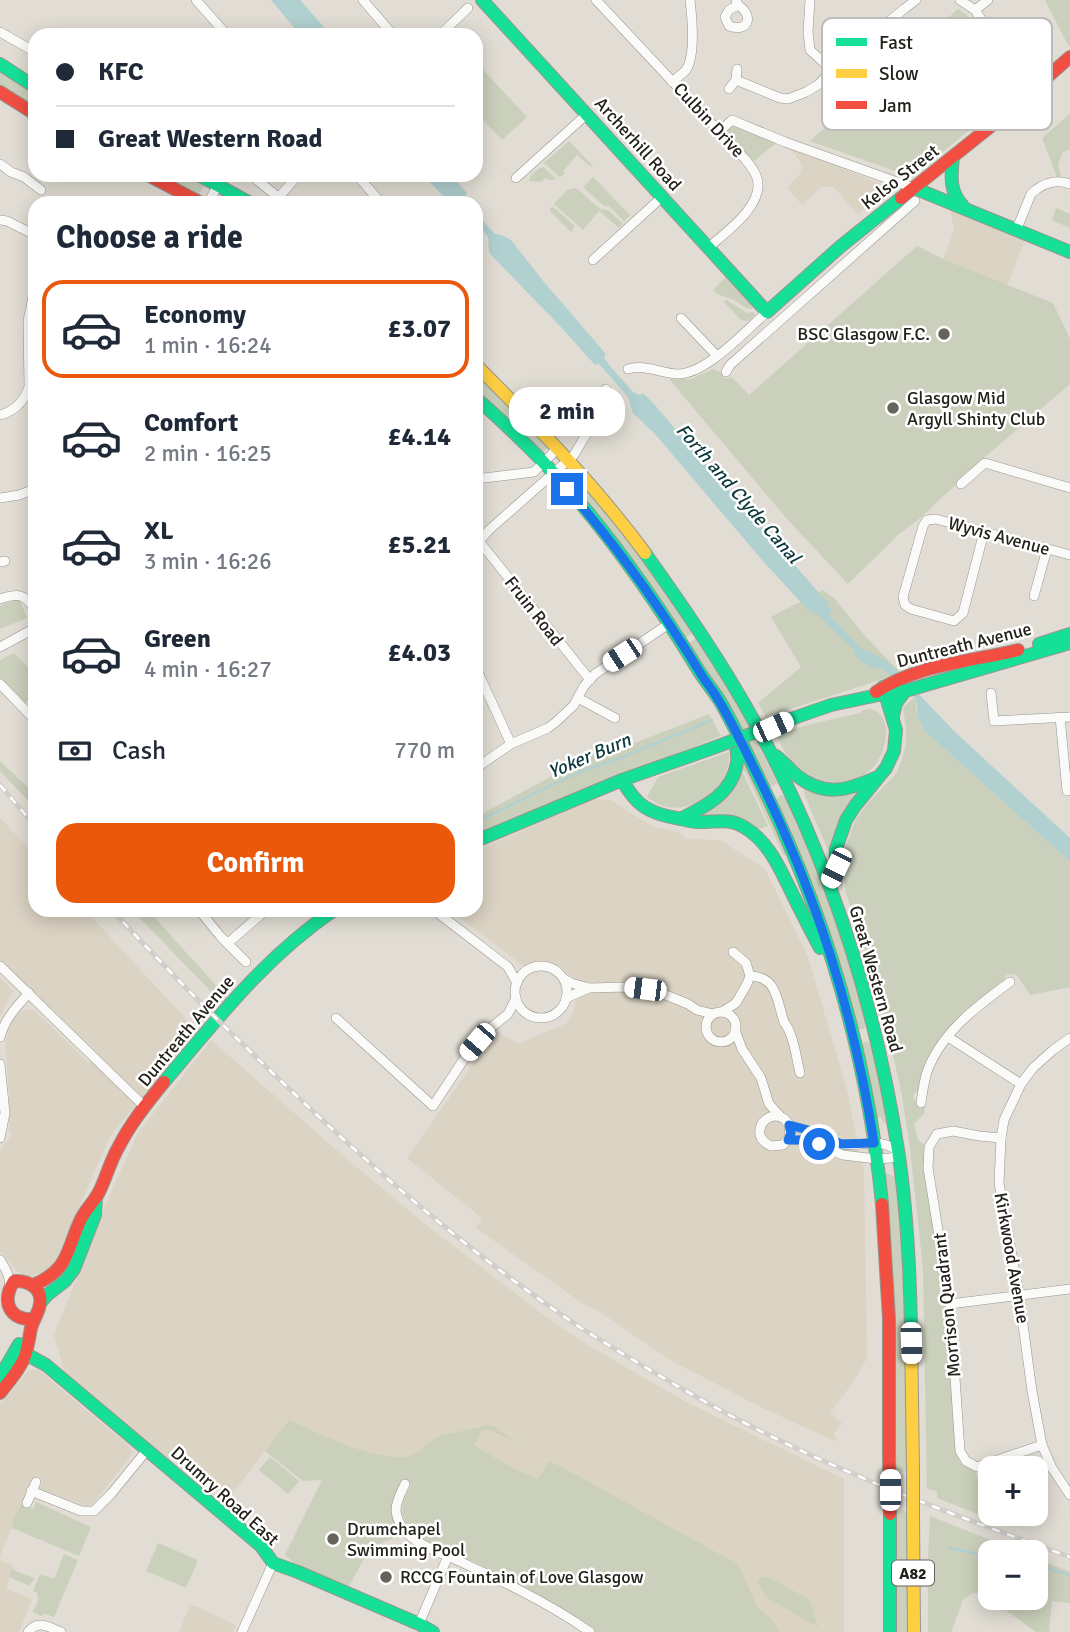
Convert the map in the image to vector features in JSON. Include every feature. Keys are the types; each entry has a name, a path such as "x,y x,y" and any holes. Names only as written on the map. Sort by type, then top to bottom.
{"main road":[{"name":"Archerhill Road","path":"482,0 767,312"},
{"name":"Kelso Street","path":"1052,74 1070,57"},
{"path":"0,64 28,82"},
{"path":"0,92 28,110"},
{"name":"Kelso Street","path":"767,312 846,242 915,195 953,157 986,130"},
{"path":"953,157 951,186 956,200 966,209"},
{"path":"161,182 188,196"},
{"path":"212,182 238,196"},
{"path":"915,195 966,209 1070,252"},
{"name":"Great Western Road","path":"483,372 519,405 568,459 624,524 676,594 718,659 769,750 808,829 830,882 863,982 876,1034 898,1151 909,1268 914,1632"},
{"name":"Great Western Road","path":"483,404 543,463 607,536 670,623 715,693 736,733 785,831 813,904 836,975 861,1071 874,1143 884,1232 888,1303 890,1626"},
{"name":"Duntreath Avenue","path":"483,838 622,780 831,705 870,697 892,689 922,671 1014,651 1070,634"},
{"name":"Duntreath Avenue","path":"892,689 930,684 1070,643"},
{"path":"892,689 896,703 893,717"},
{"path":"830,882 836,868 836,849 846,820 886,768 894,751 896,730 892,689"},
{"path":"680,818 710,804 726,786 737,764 734,743 736,733"},
{"path":"769,750 804,782 824,790 851,789 879,776"},
{"path":"622,780 631,796 643,808 660,816 680,818 688,822 730,821 754,833 765,845 836,975"},
{"name":"Duntreath Avenue","path":"33,1285 59,1270 86,1210 96,1199 117,1150 145,1107 262,968 297,936 324,917"},
{"name":"Duntreath Avenue","path":"41,1302 65,1281 74,1269 95,1215 96,1199"},
{"path":"0,1377 21,1351 39,1313 40,1295 33,1285 25,1281 8,1292 10,1314 23,1331 21,1351 23,1362 0,1393"},
{"path":"10,1314 27,1320 34,1319"},
{"name":"Drumry Road East","path":"21,1351 46,1365 261,1546 273,1563 433,1632"},
{"path":"881,1632 890,1626"}],"street":[{"path":"196,0 221,28"},
{"path":"363,0 387,28"},
{"name":"Culbin Drive","path":"596,0 753,169 758,188 754,200 745,215 709,247"},
{"path":"673,82 685,71 691,58 690,0"},
{"path":"810,0 810,50 822,61"},
{"path":"893,18 916,0"},
{"path":"960,0 975,10 980,18"},
{"path":"975,10 988,0"},
{"path":"447,28 468,8"},
{"path":"0,32 28,48"},
{"path":"729,89 736,80 737,69"},
{"path":"736,80 788,99 806,92 822,81"},
{"path":"516,178 587,114"},
{"path":"719,132 732,120 915,195"},
{"path":"0,164 28,180"},
{"path":"1016,231 1034,191 1060,180 1070,184"},
{"path":"31,182 41,190"},
{"path":"258,182 272,196"},
{"path":"280,196 292,182"},
{"path":"363,182 375,196"},
{"path":"212,196 218,185"},
{"name":"Kelso Street","path":"726,372 730,365 857,253 915,195"},
{"path":"593,260 662,197"},
{"path":"0,219 28,232"},
{"path":"846,242 857,253"},
{"name":"Kelso Street","path":"628,369 640,367 681,374 702,367 767,312"},
{"path":"681,318 717,356"},
{"path":"483,537 574,455 588,431 606,389"},
{"path":"0,415 15,409 28,390"},
{"path":"483,478 534,472 558,448"},
{"path":"961,484 985,463 1070,488"},
{"path":"0,498 28,492"},
{"name":"Wyvis Avenue","path":"984,532 963,613 954,621 905,605 903,597 922,526 927,520 936,519 1070,555"},
{"path":"1034,596 1047,549"},
{"name":"Fruin Road","path":"483,550 590,680"},
{"path":"0,599 16,595 28,601"},
{"path":"483,763 511,744 548,728 566,713 602,668 670,623"},
{"path":"0,647 28,632"},
{"path":"0,684 28,713"},
{"path":"483,689 511,744"},
{"path":"991,692 994,721 1065,717 1067,791 1070,790"},
{"path":"578,698 615,718"},
{"path":"205,917 246,962"},
{"path":"228,943 258,917"},
{"path":"443,917 509,967 517,983"},
{"path":"733,952 747,963 750,976 736,1003 732,1037 718,1042 710,1038 706,1031 707,1020 736,1003"},
{"path":"0,966 145,1107"},
{"path":"529,1015 516,998 517,983 528,970 540,966 551,968 572,984 589,988 626,987 668,995 697,1010 706,1024"},
{"path":"509,967 528,970"},
{"path":"750,976 766,978 771,983 800,1073"},
{"path":"508,1014 549,1017 562,1008 566,998 567,987 564,979"},
{"path":"921,1103 930,1064 943,1042 973,1011 1010,982"},
{"path":"566,998 589,988"},
{"path":"0,1037 4,1024 29,993"},
{"path":"336,1018 432,1106 466,1056 489,1029 508,1014 516,998"},
{"path":"697,1010 729,1014 742,1049 761,1078 769,1104 789,1125 841,1144 874,1143 889,1145 898,1151 891,1158 876,1159 843,1155 808,1140 788,1140"},
{"path":"948,1037 1021,1084"},
{"name":"Kirkwood Avenue","path":"1070,1038 1053,1050 1021,1084 1004,1120 999,1184 1042,1445 1052,1468 1070,1495"},
{"path":"725,1041 742,1049"},
{"path":"0,1064 5,1113 0,1138"},
{"path":"769,1104 760,1131 764,1142 776,1147 783,1145 791,1133 789,1125"},
{"path":"766,1119 781,1117"},
{"name":"Morrison Quadrant","path":"1001,1138 953,1131 937,1134 929,1147 928,1168 950,1304 960,1451 966,1461 977,1467 1042,1445"},
{"path":"0,1260 7,1271 8,1292"},
{"path":"950,1304 1070,1289"},
{"path":"27,1503 33,1486 81,1511 93,1511 147,1450"},
{"path":"405,1484 396,1510 402,1529 417,1541 565,1614 590,1632"},
{"path":"419,1624 447,1556"},
{"path":"242,1632 273,1563"},
{"path":"28,1632 34,1625 42,1624 61,1632"}],"shaded area":[{"path":"789,147 886,186 887,189 858,215 834,187 821,187 802,205 787,187 801,173 802,164"},
{"path":"949,202 1027,235 1007,286 943,259 954,230"},
{"path":"592,799 611,800 657,828 678,832 687,839 720,840 765,869 808,957 847,1090 864,1173 867,1358 830,1413 842,1423 834,1434 837,1438 834,1441 668,1359 603,1314 582,1303 476,1228 482,1218 407,1158 496,1031 518,1044 567,1023 574,1011 575,980 560,966 539,961 523,966 459,917 483,917 483,848"},
{"path":"0,818 28,848 28,917 91,917 196,1030 114,1131 54,1265 32,1276 17,1271 0,1251 0,1152 13,1133 9,1131 5,1041 11,1023 20,1012 27,1009 35,1011 89,1063 97,1052 0,960"},
{"path":"0,978 13,991 0,1016"},
{"path":"211,1040 425,1224 545,1316 589,1346 688,1403 844,1479 844,1632 776,1632 411,1483 286,1424 228,1499 174,1456 170,1461 65,1374 54,1335 114,1185 138,1133"},
{"path":"37,1369 129,1446 133,1453 89,1507 40,1489 43,1482 33,1478 0,1556 0,1403 28,1371"},
{"path":"0,1560 16,1570 12,1569 6,1589 32,1599 19,1632 0,1632"},
{"path":"190,1605 236,1625 233,1632 179,1632"}],"green space":[{"path":"1045,0 1070,0 1069,47"},
{"path":"958,9 969,18 948,18"},
{"path":"0,70 28,88 28,104 0,86"},
{"path":"483,70 527,117 502,140 483,120"},
{"path":"1070,114 1070,149 1063,152 1058,165 1061,177 1057,177 1042,138"},
{"path":"733,123 779,141 754,161 725,129"},
{"path":"822,130 969,130 912,177 810,141"},
{"path":"569,141 594,167 577,155 560,177 544,163"},
{"path":"543,167 556,179 529,181 534,172"},
{"path":"593,177 630,215 624,221 583,187"},
{"path":"173,182 201,182 205,184 199,195"},
{"path":"576,188 623,224 619,228 599,211 583,230 554,204 567,190"},
{"path":"553,207 575,226 571,232 550,211"},
{"path":"1056,208 1070,214 1070,228 1052,220"},
{"path":"917,246 1053,303 1070,339 1070,384 899,534 848,584 787,519 669,379 691,379 713,369 725,378 733,378 749,395"},
{"path":"726,277 753,307 751,309 713,290"},
{"path":"727,300 747,313 754,312 755,315 748,321 741,320 723,301"},
{"path":"483,381 513,409 515,428 483,398"},
{"path":"520,415 547,448 540,454 521,435"},
{"path":"576,474 615,519 696,631 685,638 566,484"},
{"path":"823,590 835,599 866,637 901,673 766,717 758,703 801,667 771,617"},
{"path":"19,598 27,618 0,629 0,606"},
{"path":"699,636 731,688 777,783 774,786 770,786 688,644"},
{"path":"14,653 28,667 28,700 25,703 0,677 0,660"},
{"path":"914,698 926,732 1070,862 1070,987 1030,995 1017,975 1008,974 1005,981 958,1021 913,1098 918,1105 925,1106 924,1114 914,1124 918,1140 926,1146 923,1157 926,1158 946,1292 958,1458 962,1465 975,1470 978,1480 978,1514 937,1498 937,1491 927,1489 923,1269 910,1148 888,1031 846,893 844,875 846,845 855,821 867,804 896,774 903,757 906,728 903,707"},
{"path":"870,709 883,718 885,742 875,765 856,780 834,784 812,778 793,763 776,735 811,724"},
{"path":"709,714 721,736 483,831 483,813 597,752 609,753"},
{"path":"729,752 725,775 711,794 701,801 679,808 667,807 647,797 658,777"},
{"path":"742,758 786,855 784,856 746,773 740,768"},
{"path":"0,761 28,787 28,801 0,771"},
{"path":"739,771 743,773 768,826 757,830 700,814"},
{"path":"804,788 864,790 830,855 805,796"},
{"path":"780,795 786,796 827,894 856,983 866,1025 864,1029 859,1029 776,800"},
{"path":"139,917 154,917 227,998 223,1004"},
{"path":"867,1041 872,1045 887,1126 880,1117 875,1118 860,1047"},
{"path":"883,1172 896,1175 906,1284 907,1470 902,1472 896,1469"},
{"path":"289,1420 353,1447 379,1455 399,1457 417,1452 441,1436 488,1425 496,1427 514,1441 488,1429 482,1431 474,1445 510,1467 538,1479 549,1462 556,1464 739,1566 757,1607 771,1619 779,1632 596,1632 535,1593 479,1564 418,1538 409,1530 402,1514 403,1501 411,1485 403,1481 396,1525 400,1535 369,1549 349,1586 295,1564 285,1555 322,1480 303,1481 265,1451"},
{"path":"270,1457 299,1481 288,1494 259,1470"},
{"path":"36,1502 91,1527 79,1556 12,1528 21,1504 33,1509"},
{"path":"904,1510 907,1514 909,1632 895,1632 895,1515"},
{"path":"930,1516 991,1540 978,1540 978,1593 973,1593 963,1600 951,1632 928,1632"},
{"path":"158,1543 198,1560 186,1588 146,1571"},
{"path":"64,1554 78,1560 54,1617 45,1614 41,1616 33,1612 39,1598 38,1593 33,1591 40,1574 54,1579"},
{"path":"1048,1563 1070,1572 1070,1603 1052,1601 1049,1632 1036,1632 1005,1610 1048,1610"},
{"path":"11,1569 34,1578 30,1586 9,1577"},
{"path":"767,1577 807,1598 818,1627 766,1597 758,1583 761,1578"}],"water":[{"path":"271,0 300,0 325,28 294,28"},
{"path":"430,182 457,182 467,193 465,196 443,196"},
{"path":"483,221 495,234 511,240 606,354 605,360 633,392 640,395 643,393 654,404 821,595 827,606 833,610 830,616 862,649 891,665 955,732 1070,838 1070,862 926,732 918,716 916,699 884,669 872,668 857,658 853,649 816,613 808,610 655,434 633,413 628,397 599,364 595,365 491,255 488,237 483,231"}],"waterway":[{"name":"Yoker Burn","path":"483,819 577,773 712,720"},
{"path":"949,1548 978,1554"},
{"path":"1048,1569 1070,1575"}],"railway":[{"path":"0,785 28,818"},
{"path":"119,917 216,1018 352,1147 463,1242 581,1328 702,1400 791,1446 929,1505 1070,1557"}],"traffic: fast":[{"path":"482,0 767,312 841,246 901,198"},
{"path":"0,64 28,82"},
{"path":"953,157 953,189 963,206"},
{"path":"212,182 237,196"},
{"path":"914,188 1070,252"},
{"path":"483,404 548,467 605,533 668,622 737,733 805,884 841,988 866,1095 882,1204"},
{"path":"645,553 702,636 754,721 804,823 845,930 876,1039 898,1150 908,1240 911,1329"},
{"path":"1039,644 1070,634"},
{"path":"788,720 831,705 905,691 1070,643"},
{"path":"830,882 836,868 836,849 846,820 886,768 894,751 896,730 883,687"},
{"path":"893,716 896,703 905,691"},
{"path":"713,748 788,720"},
{"path":"680,819 708,804 730,782 737,762 735,740"},
{"path":"483,838 622,780 713,748"},
{"path":"776,756 796,775 816,787 845,789 875,778"},
{"path":"622,780 632,796 650,810 694,822 732,822 752,833 766,847 777,864 820,948"},
{"path":"164,1082 264,968 324,917"},
{"path":"41,1302 65,1281 74,1269 95,1215 96,1199"},
{"path":"0,1377 19,1344"},
{"path":"17,1349 46,1365 261,1546 273,1563 433,1632"},
{"path":"890,1514 890,1632"}],"traffic: slow":[{"path":"483,372 585,479 645,553"},
{"path":"911,1329 913,1472"},
{"path":"913,1472 913,1514"},
{"path":"913,1514 914,1632"}],"traffic: jam":[{"path":"1052,73 1070,57"},
{"path":"0,92 28,110"},
{"path":"901,198 986,130"},
{"path":"161,182 188,196"},
{"path":"876,692 909,675 1018,650"},
{"path":"33,1285 54,1273 60,1266 123,1139 164,1082"},
{"path":"882,1204 889,1319 889,1455"},
{"path":"0,1393 23,1361 40,1302 35,1287 26,1282 14,1281 8,1296 10,1308 18,1317 34,1319"},
{"path":"889,1455 890,1514"}],"place":[{"name":"BSC Glasgow F.C.","path":"944,334"},
{"name":"Glasgow Mid Argyll Shinty Club","path":"893,408"},
{"name":"Drumchapel Swimming Pool","path":"333,1539"},
{"name":"RCCG Fountain of Love Glasgow","path":"386,1577"}],"route":[{"path":"567,489 644,585 715,693 768,795 802,874 846,1010 861,1071 874,1143 841,1144 789,1125 791,1133 788,1140 808,1140 819,1144"}],"water label":[{"name":"Forth and Clyde Canal","path":"739,493"}]}
